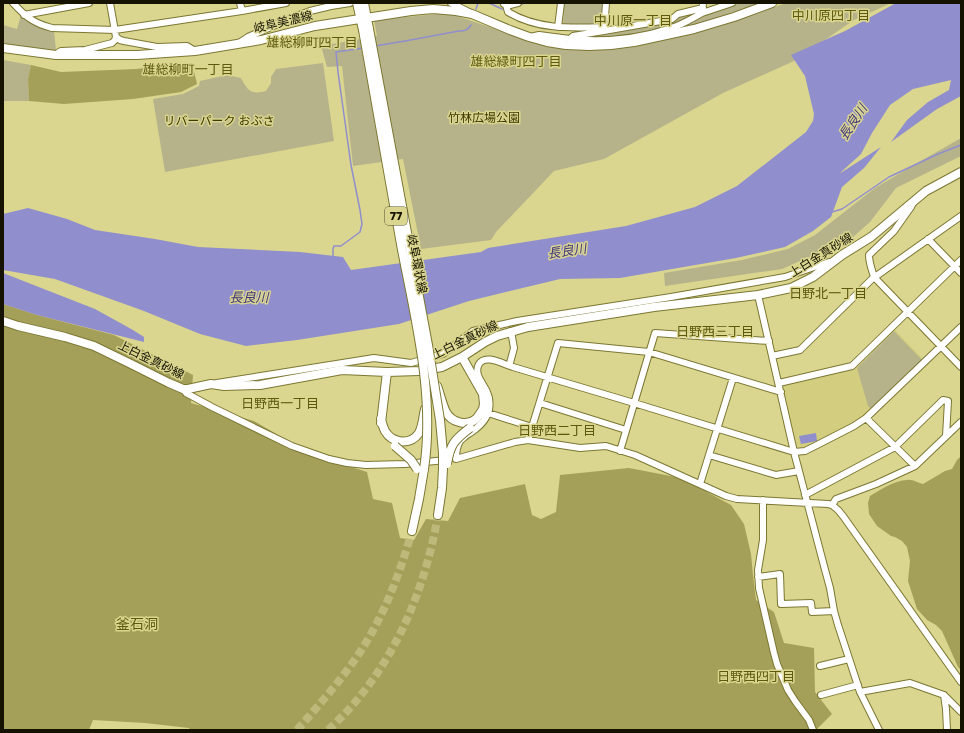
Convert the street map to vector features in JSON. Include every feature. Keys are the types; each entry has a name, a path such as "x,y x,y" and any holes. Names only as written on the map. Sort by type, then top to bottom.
{"main road":[{"name":"岐阜美濃線","path":"3,48 56,55 138,55 195,51 261,40 315,26 411,11 434,9 472,14 510,30 547,42 566,45 611,45 634,42 694,29 734,17 772,3"},
{"name":"岐阜環状線","path":"358,4 364,18 433,373 442,437 444,468 438,515"},
{"name":"岐阜環状線","path":"366,29 390,182 420,347 426,403 426,457 420,469 419,500 413,527"},
{"name":"上白金真砂線","path":"3,321 94,346 183,389 211,384 224,386 260,385 342,370 387,372 419,371 442,366 462,357 497,336 528,327 654,307 758,295 791,288 813,277 842,255 871,237 926,191 961,172"},
{"path":"462,357 483,394 486,411"},
{"path":"387,372 380,430 384,436 396,444 420,469"},
{"name":"77","path":"433,373 446,414 455,421 469,425"},
{"name":"77","path":"396,444 412,439 418,435 422,428 426,403"},
{"name":"77","path":"444,468 451,447 469,425 477,422 486,411"}],"street":[{"path":"13,3 33,21 52,28 116,33 286,3"},
{"path":"24,14 89,3"},
{"path":"110,3 116,33 120,40 157,47 187,46 195,51"},
{"path":"240,3 242,11"},
{"path":"450,3 472,14"},
{"path":"518,3 510,5 505,4 508,12 537,23 568,28 604,29"},
{"path":"558,27 561,3"},
{"path":"604,29 606,3"},
{"path":"570,39 573,36 604,29 672,19 678,14 732,3"},
{"path":"238,44 248,37 310,11 331,6 358,4"},
{"path":"529,37 539,35 570,39 606,40 635,37 669,29 703,8"},
{"path":"56,55 61,51 85,50 112,43 115,40 116,33"},
{"path":"915,200 894,231 869,255 869,260 874,277 961,367"},
{"path":"772,356 800,350 874,277 961,216"},
{"path":"928,239 961,273"},
{"path":"211,384 374,358 412,363 443,354 474,331 517,320 785,278 837,260"},
{"path":"779,383 852,366 961,260"},
{"path":"758,295 794,452 830,588 838,625 860,692 879,730"},
{"path":"456,459 460,440 481,425 490,400 478,376 477,370 479,364 488,359 794,452 805,451 818,445 866,418 961,327"},
{"path":"510,366 514,348 511,332"},
{"path":"620,450 655,333 769,342"},
{"path":"528,440 558,343 649,352 780,392"},
{"path":"700,484 733,378"},
{"path":"183,389 186,393 212,407 292,446 329,459 348,463 366,465 405,464 456,459 515,442 528,440 580,448 606,446 635,455 726,496 737,499 823,503 832,505 843,516 961,682"},
{"path":"805,495 895,447 943,400 948,401 946,436"},
{"path":"540,403 626,430"},
{"path":"486,411 532,427"},
{"path":"866,418 915,466"},
{"path":"832,505 836,499 876,484 915,466 961,422"},
{"path":"709,455 776,476 799,472"},
{"path":"763,500 763,540 758,570 759,588 777,664 795,702 809,720 813,730"},
{"path":"758,577 780,574 781,604 811,603 812,612 834,610"},
{"path":"820,666 849,659"},
{"path":"860,692 910,683 944,695 961,712"},
{"path":"821,695 858,684"},
{"path":"944,695 947,730"}],"shaded area":[{"path":"192,63 197,84 181,92 133,99 64,104 29,101 28,79 31,65 61,72 136,69"},
{"path":"3,304 37,315 114,335 193,375 191,403 254,421 313,455 367,472 373,499 392,503 400,538 414,540 426,519 448,521 460,498 525,484 532,515 541,519 556,512 560,475 629,468 681,478 731,505 744,524 751,554 756,600 774,612 784,643 814,648 815,692 832,714 816,730 190,730 189,728 145,723 93,720 89,730 3,730"},
{"path":"893,328 924,360 867,415 847,428 811,446 797,446 782,386 784,384 853,368"},
{"path":"961,456 961,670 958,667 942,631 936,625 927,620 917,609 908,581 910,561 907,547 902,541 891,536 877,526 869,514 868,503 870,496 902,480 909,480 923,484 945,471 952,469"}],"green space":[{"path":"564,3 604,3 602,24 563,25"},
{"path":"739,3 758,3 694,26 634,39 583,37 678,17 697,11 720,9"},
{"name":"竹林広場公園","path":"787,3 891,3 854,20 794,61 723,93 604,159 554,171 496,232 491,240 421,249 403,159 353,166 342,66 327,67 321,46 377,36 374,20 448,13 534,42 573,50 632,45 691,34"},
{"path":"21,15 36,26 54,32 56,50 40,51 3,43 3,25 17,29"},
{"path":"3,60 31,65 28,79 29,101 3,101"},
{"name":"リバーパーク おぶさ","path":"323,63 334,141 165,172 153,99 183,94 199,86 200,81 227,75 241,78 250,91 266,91 271,83 271,77 276,69"},
{"path":"961,138 961,156 896,188 870,222 852,238 782,269 665,286 664,273 742,260 788,249 815,235 875,188"},
{"path":"894,331 922,360 871,409 868,406 857,368"}],"water":[{"name":"長良川","path":"896,3 961,3 961,96 937,109 891,142 907,120 928,102 949,90 951,80 913,89 890,105 872,133 861,154 839,174 881,147 864,168 842,187 831,217 813,231 785,247 736,258 620,278 560,279 469,301 399,324 297,340 246,346 200,334 144,311 55,279 3,270 3,214 28,208 67,219 95,230 198,247 300,252 343,257 351,270 481,252 488,248 626,226 695,207 737,186 806,132 813,121 814,114 805,76 791,55 845,31"},
{"path":"3,273 95,309 144,337 144,342 37,315 3,304"},
{"path":"816,433 817,441 801,444 799,436"}],"waterway":[{"path":"476,9 478,3"},
{"path":"489,3 503,9"},
{"path":"519,5 525,3"},
{"path":"375,46 465,30 471,25"},
{"path":"333,256 334,246 341,246 360,232 362,224 351,165 336,52 363,48"},
{"path":"832,212 842,209 889,177 961,145"}],"tunnel":[{"path":"328,730 350,708 369,684 386,659 401,632 424,575 438,515"},
{"path":"297,730 323,701 362,649 385,607 412,531"}],"district":[{"name":"中川原四丁目","path":"831,15"},
{"name":"中川原一丁目","path":"633,20"},
{"name":"雄総柳町四丁目","path":"312,42"},
{"name":"雄総緑町四丁目","path":"516,61"},
{"name":"雄総柳町一丁目","path":"188,69"},
{"name":"日野北一丁目","path":"828,293"},
{"name":"日野西三丁目","path":"715,331"},
{"name":"日野西一丁目","path":"280,403"},
{"name":"日野西二丁目","path":"557,430"},
{"name":"釜石洞","path":"137,624"},
{"name":"日野西四丁目","path":"756,676"}]}
